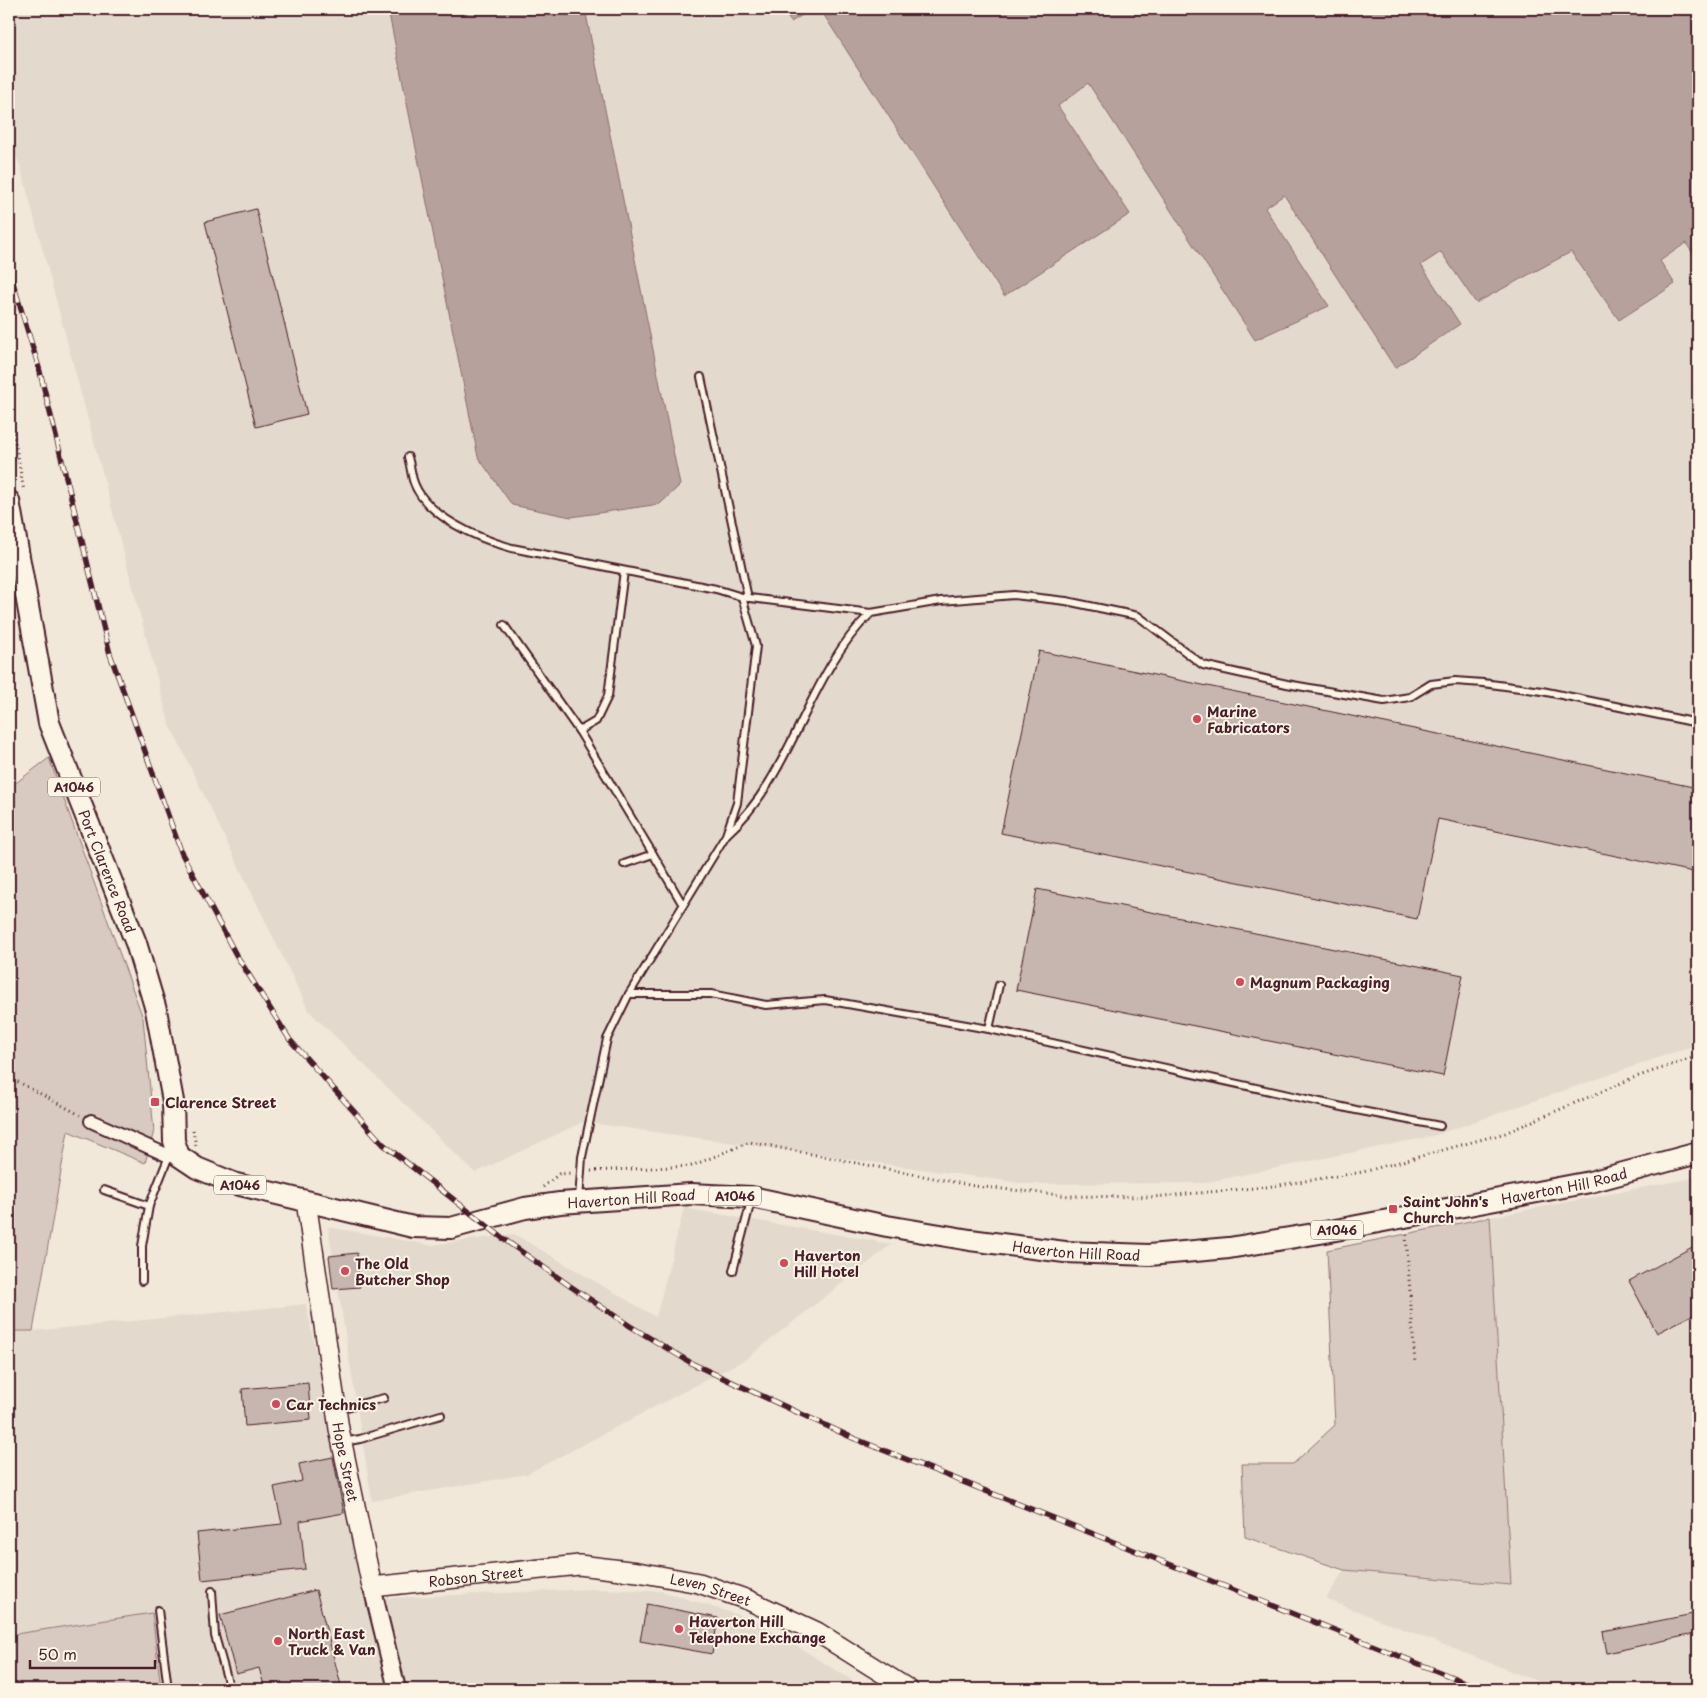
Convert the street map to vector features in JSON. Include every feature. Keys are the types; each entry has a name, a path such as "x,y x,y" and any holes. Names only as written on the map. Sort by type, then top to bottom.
{"main road":[{"name":"Port Clarence Road","path":"17,499 13,550 49,724 136,944 156,1010 173,1101 174,1141 182,1155"},
{"name":"Haverton Hill Road","path":"306,1201 413,1227 451,1228 525,1208 579,1201 691,1194 752,1197 887,1226 970,1240 1065,1252 1150,1255 1228,1248 1404,1217 1590,1182 1698,1153"},
{"name":"A1046","path":"182,1155 196,1168 236,1184 306,1201"},
{"name":"Hope Street","path":"306,1201 336,1410 372,1587"},
{"name":"Robson Street","path":"372,1587 579,1565"},
{"name":"Leven Street","path":"579,1565 638,1572 699,1583 748,1600 817,1632 908,1689"}],"street":[{"path":"91,1121 182,1155"},
{"name":"Hope Street","path":"372,1587 397,1689"}],"lane":[{"path":"579,1201 582,1157 607,1039 629,994 726,835 737,803 756,646 701,377"},
{"path":"408,457 413,482 431,507 465,532 489,542 512,548 716,589 745,598 871,613 941,601 1014,595 1066,601 1138,616 1203,665 1287,684 1384,701 1410,697 1431,684 1455,680 1542,691 1698,723"},
{"path":"578,731 596,721 608,696 624,571"},
{"path":"726,835 743,820 793,739 826,672 859,624 871,613"},
{"path":"504,625 578,731 683,905"},
{"path":"624,864 653,854"},
{"path":"989,1029 999,985"},
{"path":"629,994 712,994 766,1005 825,1000 989,1029 1356,1110 1440,1126"},
{"path":"142,1281 142,1246 149,1206 182,1155"},
{"path":"104,1190 149,1206"},
{"path":"734,1271 752,1197"},
{"path":"336,1410 384,1398"},
{"path":"342,1442 360,1439 440,1415"},
{"path":"212,1591 215,1636 230,1689"},
{"path":"158,1610 168,1689"}],"path":[{"path":"9,408 17,499"},
{"path":"539,1190 559,1174 691,1166 750,1142 974,1186 1070,1196 1153,1197 1266,1187 1363,1172 1505,1133 1633,1078 1698,1056"},
{"path":"9,1077 91,1121"},
{"path":"182,1155 192,1125"},
{"path":"1404,1217 1415,1364"}],"shaded area":[{"path":"9,9 388,9 478,457 680,485 585,9 782,9 791,22 812,9 820,9 1004,296 1058,105 1089,83 1255,340 1329,306 1265,207 1284,195 1395,368 1421,264 1441,252 1476,303 1571,252 1675,284 1660,261 1687,243 1698,261 1698,1044 1433,1136 1203,1183 1028,1184 583,1122 475,1173 309,1011 169,723 20,165 9,143"},
{"path":"388,9 585,9 680,485 660,504 571,517 512,505 478,457"},
{"path":"782,9 812,9 791,22"},
{"path":"820,9 1698,9 1698,261 1686,243 1660,261 1675,284 1619,320 1571,252 1476,303 1441,252 1421,265 1460,324 1395,368 1284,195 1265,208 1329,306 1255,340 1088,83 1058,106 1130,214 1004,296"},
{"path":"49,758 143,1018 154,1131 145,1163 68,1131 33,1331 9,1331 9,788"},
{"path":"1698,1177 1698,1689 1557,1689 1326,1599 1344,1570 1511,1585 1490,1217"},
{"path":"684,1208 892,1244 746,1359 527,1474 372,1501 328,1227 431,1245 514,1234 656,1317"},
{"path":"1490,1217 1511,1585 1344,1570 1245,1537 1242,1464 1293,1464 1335,1425 1327,1250"},
{"path":"306,1304 365,1599 591,1589 661,1591 755,1620 866,1689 161,1689 152,1613 9,1635 9,1331 33,1331"},
{"path":"152,1613 161,1689 9,1689 9,1635"}],"building":[{"path":"256,209 307,414 256,427 205,222"},
{"name":"Marine Fabricators","path":"1039,651 1698,788 1698,873 1438,819 1417,919 1001,833"},
{"name":"Magnum Packaging","path":"1037,889 1463,975 1443,1076 1016,990"},
{"path":"1698,1244 1698,1312 1657,1333 1629,1281"},
{"name":"The Old Butcher Shop","path":"357,1253 360,1287 333,1289 329,1256"},
{"name":"Car Technics","path":"308,1383 311,1420 245,1426 242,1389"},
{"path":"333,1457 344,1513 300,1521 305,1569 202,1580 197,1533 282,1524 274,1487 302,1481 299,1464"},
{"name":"North East Truck & Van","path":"316,1590 342,1689 265,1689 259,1668 236,1674 220,1615"},
{"name":"Haverton Hill Telephone Exchange","path":"647,1604 718,1618 712,1654 640,1641"},
{"path":"1698,1613 1698,1633 1607,1653 1603,1632"}],"railway":[{"path":"9,270 39,368 110,654 182,854 235,953 290,1040 383,1144 505,1240 630,1326 693,1364 853,1438 1482,1689"}],"place":[{"name":"Marine Fabricators","path":"1197,719"},
{"name":"Magnum Packaging","path":"1240,982"},
{"name":"Clarence Street","path":"155,1102"},
{"name":"Saint John's Church","path":"1393,1209"},
{"name":"Haverton Hill Hotel","path":"784,1263"},
{"name":"The Old Butcher Shop","path":"345,1271"},
{"name":"Car Technics","path":"276,1404"},
{"name":"Haverton Hill Telephone Exchange","path":"679,1629"},
{"name":"North East Truck & Van","path":"278,1641"}]}
